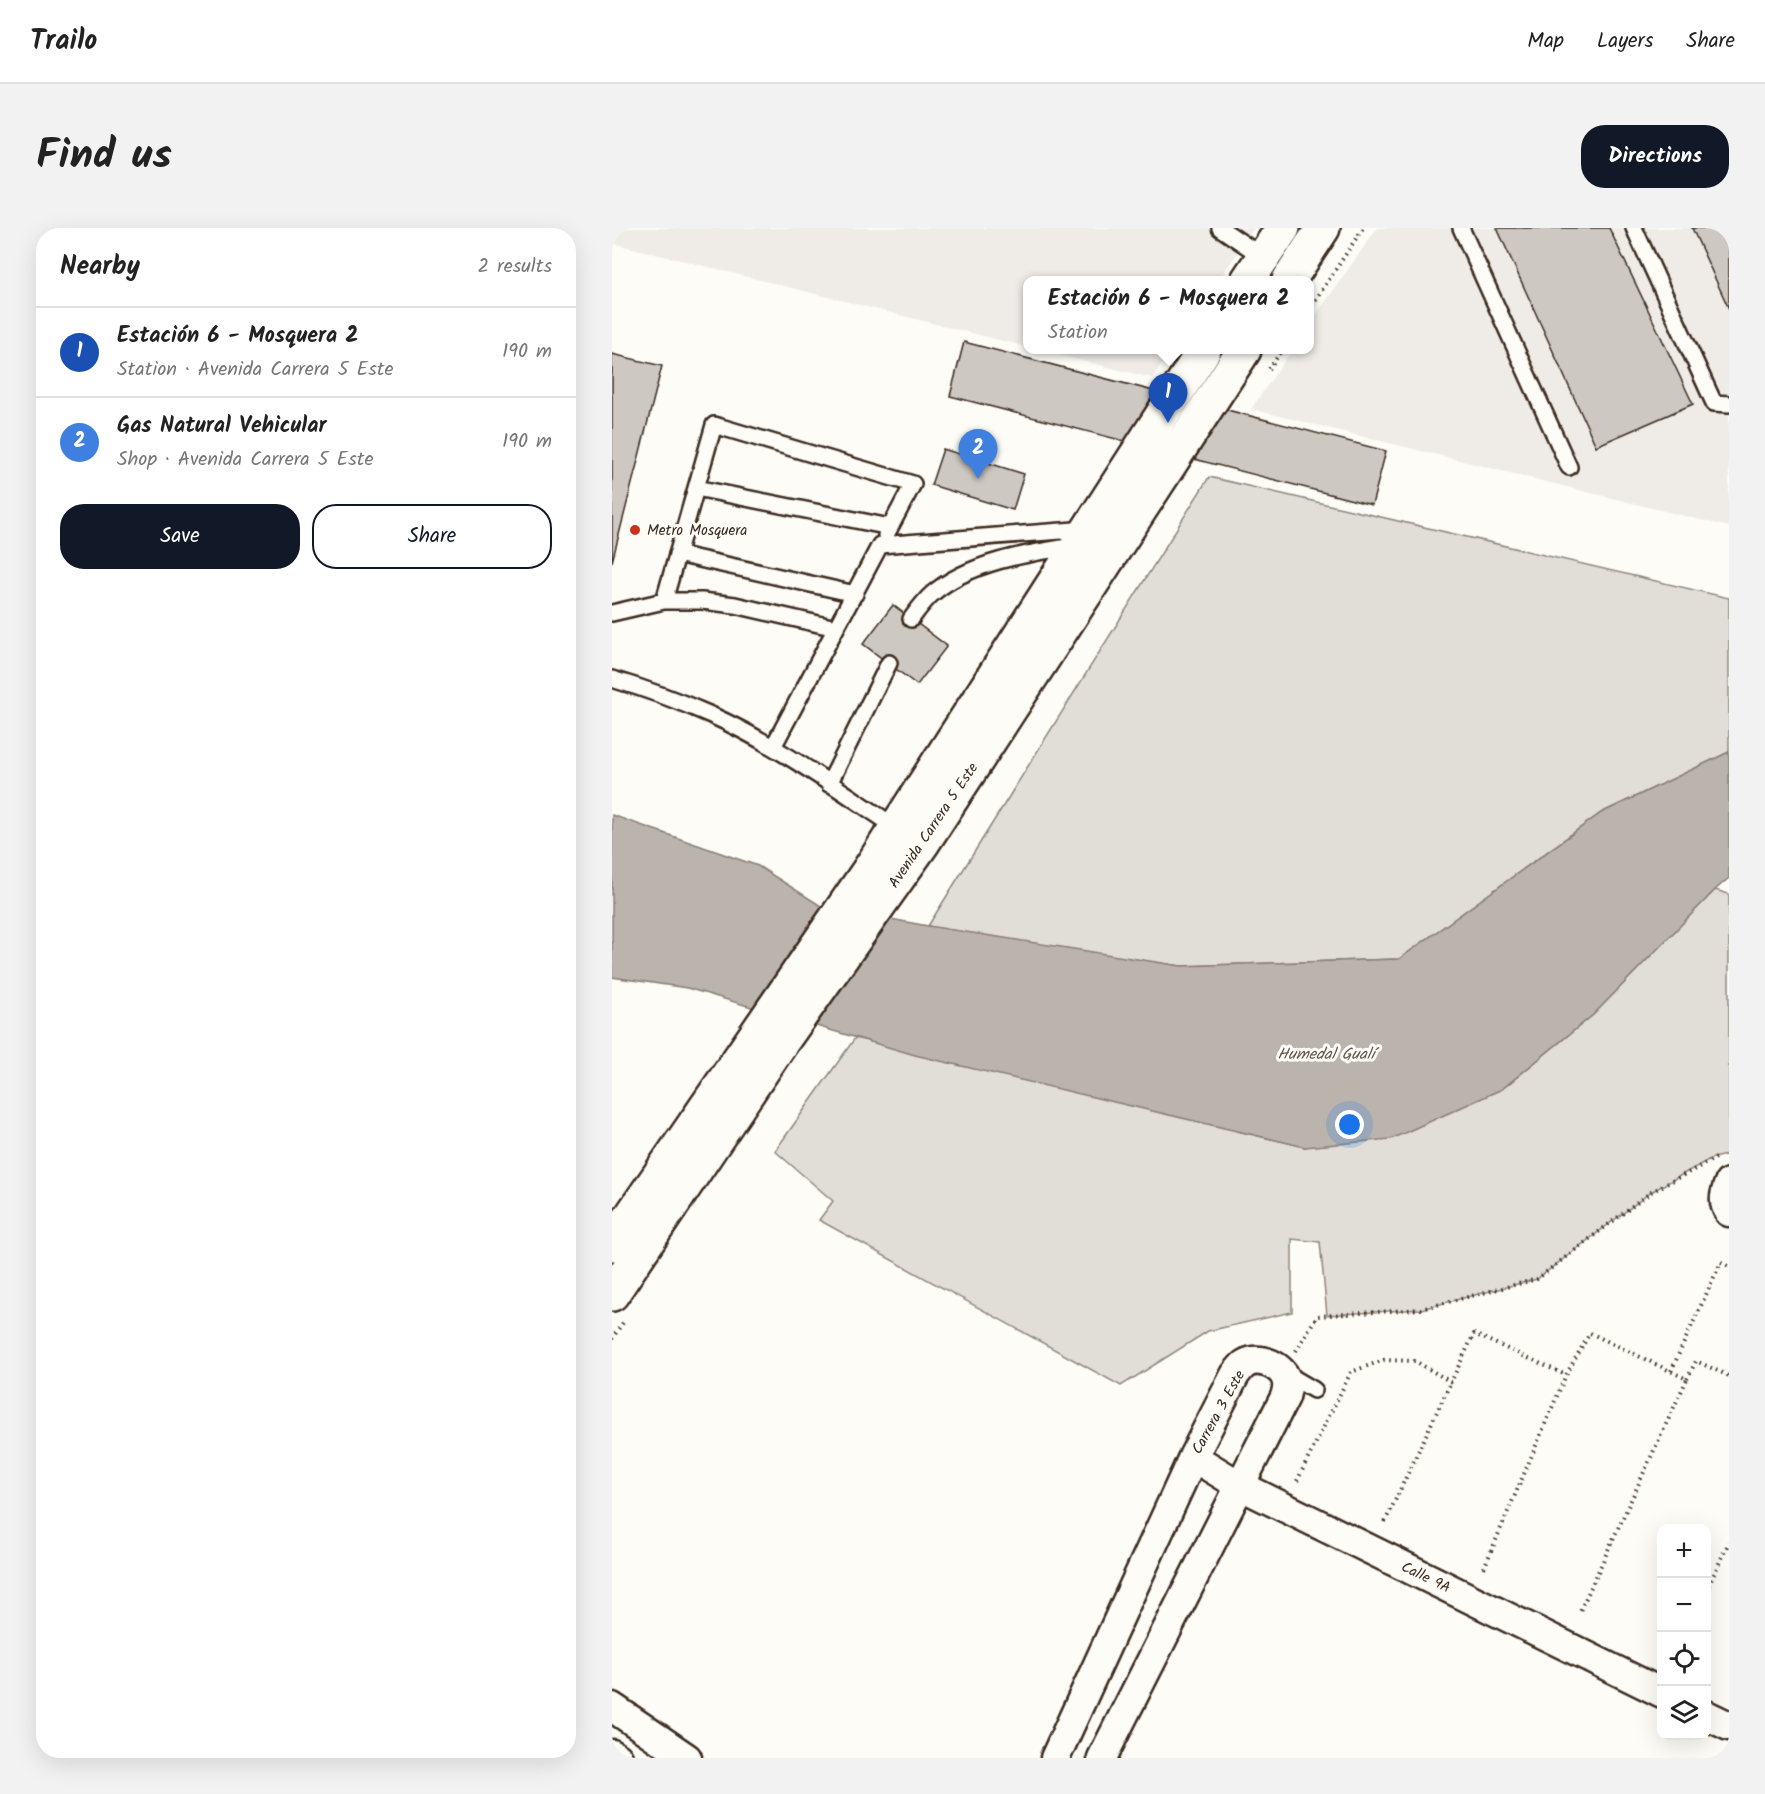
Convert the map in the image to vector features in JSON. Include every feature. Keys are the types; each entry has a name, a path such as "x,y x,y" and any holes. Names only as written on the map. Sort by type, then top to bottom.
{"main road":[{"path":"1256,269 1283,228"},
{"path":"1292,276 1323,228"},
{"name":"Avenida Carrera 5 Este","path":"909,835 1082,538 1201,354"},
{"name":"Avenida Carrera 5 Este","path":"612,1244 766,1042 1241,354"},
{"name":"Avenida Carrera 5 Este","path":"612,1294 766,1042"}],"street":[{"path":"1729,1183 1724,1194 1725,1207 1729,1212"},
{"name":"Carrera 3 Este","path":"1055,1758 1193,1457 1235,1375 1245,1364 1256,1360 1270,1364 1283,1372"},
{"path":"1102,1758 1285,1397 1288,1383 1283,1372"},
{"name":"Calle 9A","path":"1193,1457 1239,1485 1657,1691"},
{"path":"612,1707 687,1758"},
{"path":"1711,1717 1729,1726"},
{"path":"612,1754 618,1758"}],"lane":[{"path":"1220,228 1256,269"},
{"path":"1461,228 1569,467"},
{"path":"1634,228 1714,403 1729,404"},
{"path":"664,601 714,425 913,484 773,747"},
{"path":"696,488 890,527"},
{"path":"880,545 1082,538"},
{"path":"911,619 931,594 964,573 1082,538"},
{"path":"677,554 855,594"},
{"path":"612,613 664,601 702,601 735,605 836,628"},
{"path":"829,784 889,663"},
{"path":"612,679 657,693 713,716 773,747 909,835"},
{"path":"1283,1372 1314,1390"}],"path":[{"path":"1314,302 1364,228"},
{"path":"1283,1372 1317,1316 1420,1309 1537,1279 1651,1192 1710,1159 1719,1157"},
{"path":"1671,1371 1721,1262 1729,1266"},
{"path":"1484,1568 1566,1375 1590,1333 1688,1379"},
{"path":"1385,1522 1474,1334 1566,1375"},
{"path":"1297,1480 1351,1372 1384,1360 1415,1361 1451,1382"},
{"path":"1579,1613 1696,1361 1729,1376"},
{"path":"1711,1582 1729,1542"}],"shaded area":[{"path":"612,228 1254,228 1222,276 1023,276 1023,346 612,243"},
{"path":"1377,228 1729,228 1729,527 1251,409 1289,354 1314,354 1314,318"},
{"path":"1054,354 1169,354 1152,378"},
{"path":"1209,477 1729,598 1729,752 1601,813 1399,959 1181,966 970,935 928,926"},
{"path":"1715,890 1729,894 1729,1154 1710,1159 1651,1192 1537,1279 1421,1309 1327,1315 1320,1242 1292,1239 1292,1312 1208,1331 1121,1386 819,1220 833,1201 775,1151 855,1038 1305,1147 1502,1089 1593,1015"}],"water":[{"name":"Humedal Gualí","path":"1729,752 1729,878 1593,1015 1502,1089 1391,1139 1305,1147 915,1055 687,988 612,977 612,815 758,866 821,906 928,926 1181,966 1399,959 1601,813"}],"building":[{"path":"1497,228 1609,228 1693,404 1596,446"},
{"path":"1692,228 1729,228 1729,309"},
{"path":"964,342 1386,451 1372,505 950,396"},
{"path":"612,354 662,366 612,562"},
{"path":"943,449 1024,474 1013,510 931,485"},
{"path":"893,605 947,646 917,685 863,644"}],"place":[{"name":"Estación 6 - Mosquera 2","path":"1168,423"},
{"name":"Gas Natural Vehicular","path":"978,479"},
{"name":"Metro Mosquera","path":"635,530"}]}
